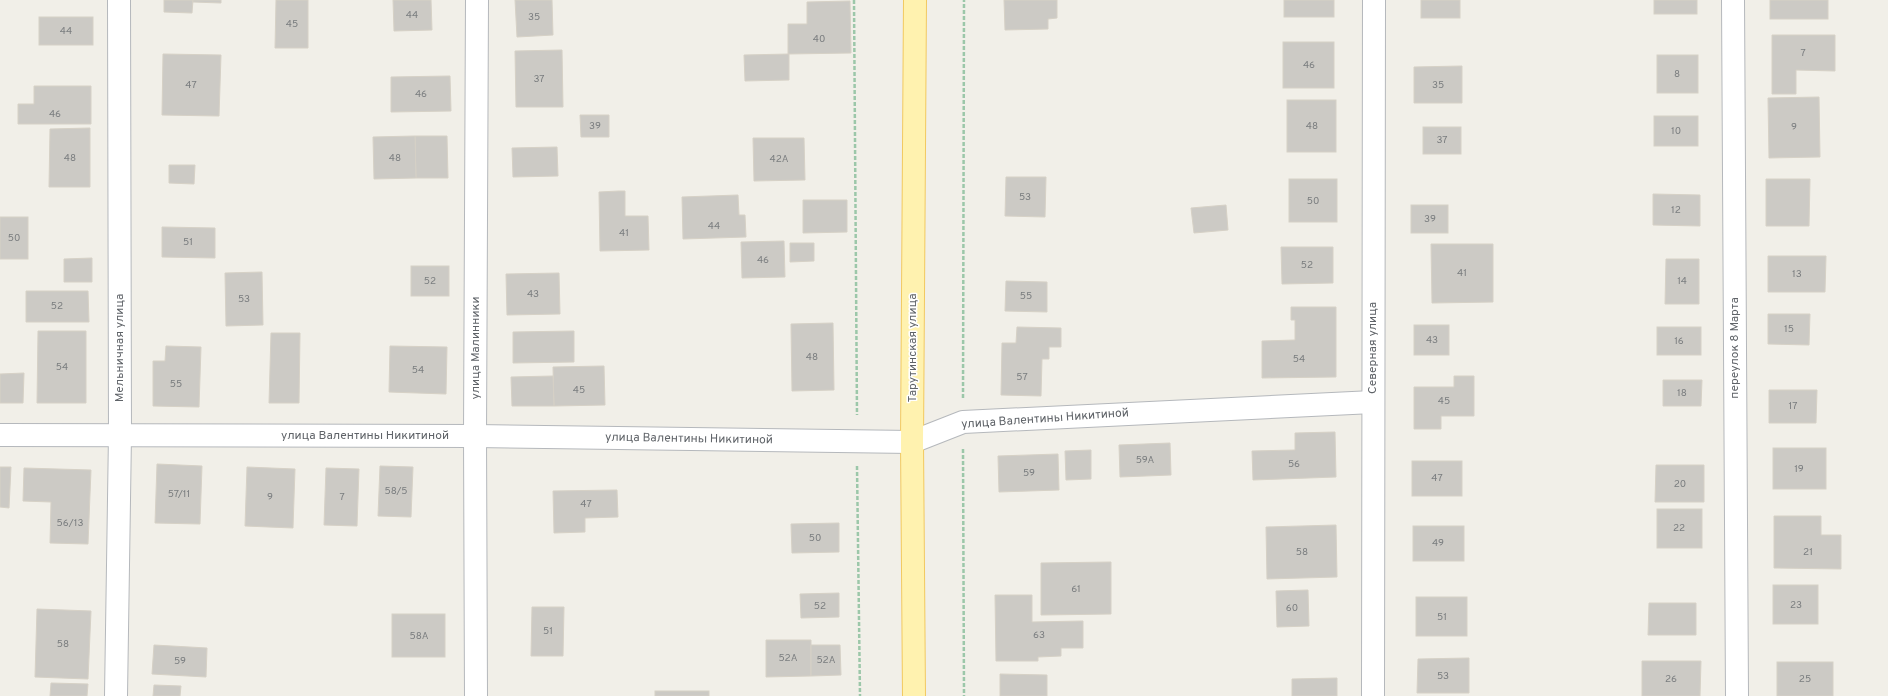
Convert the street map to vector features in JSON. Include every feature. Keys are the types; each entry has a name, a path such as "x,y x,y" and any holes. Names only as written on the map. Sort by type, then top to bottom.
{"main road":[{"name":"Тарутинская улица","path":"914,696 912,442 915,0"}],"street":[{"name":"Мельничная улица","path":"116,696 120,434 119,0"},
{"name":"улица Малинники","path":"476,696 475,436 477,0"},
{"name":"Северная улица","path":"1373,696 1374,0"},
{"name":"переулок 8 Марта","path":"1733,0 1737,696"},
{"name":"улица Валентины Никитиной","path":"0,435 120,434 475,436 912,442 963,422 1373,402"}],"path":[{"path":"854,0 860,696"},
{"path":"964,0 964,696"}],"building":[{"path":"164,0 193,0 192,13 164,12"},
{"path":"193,0 221,0 221,3 193,2"},
{"path":"276,0 308,0 308,48 275,48"},
{"path":"393,0 431,0 432,30 394,31"},
{"path":"515,0 552,0 553,35 517,37"},
{"path":"1004,0 1057,0 1057,18 1048,19 1048,29 1005,30"},
{"path":"1284,0 1334,0 1334,17 1284,17"},
{"path":"1421,0 1460,0 1460,18 1421,18"},
{"path":"1654,0 1697,0 1697,14 1654,14"},
{"path":"1770,0 1828,0 1828,19 1770,19"},
{"path":"850,1 851,53 788,54 788,24 807,24 807,2"},
{"path":"39,17 93,17 93,45 39,45"},
{"path":"1772,35 1835,35 1835,71 1796,70 1796,94 1772,94"},
{"path":"1283,42 1334,42 1334,88 1283,88"},
{"path":"562,50 563,107 516,107 515,51"},
{"path":"163,54 221,55 219,116 162,115"},
{"path":"789,54 789,80 745,81 744,55"},
{"path":"1657,55 1698,55 1698,93 1657,93"},
{"path":"1462,66 1462,103 1414,103 1414,67"},
{"path":"450,76 451,111 391,112 391,77"},
{"path":"34,86 91,86 91,124 18,124 18,104 34,104"},
{"path":"1819,97 1820,157 1769,158 1768,98"},
{"path":"1287,100 1336,100 1336,152 1287,152"},
{"path":"580,115 609,115 609,137 581,137"},
{"path":"1654,116 1698,116 1698,146 1654,146"},
{"path":"1423,127 1461,127 1461,154 1423,154"},
{"path":"90,128 90,187 49,187 50,129"},
{"path":"415,136 447,136 448,178 416,178"},
{"path":"415,136 416,178 374,179 373,137"},
{"path":"753,138 804,138 805,180 754,181"},
{"path":"557,147 558,176 513,177 512,148"},
{"path":"169,165 195,165 194,184 169,183"},
{"path":"1006,177 1046,177 1045,217 1005,216"},
{"path":"1289,179 1337,179 1337,222 1289,222"},
{"path":"1766,179 1810,179 1809,226 1766,226"},
{"path":"625,191 625,216 648,216 649,250 600,251 599,192"},
{"path":"1653,194 1700,195 1700,226 1653,225"},
{"path":"738,195 739,215 745,215 746,237 683,239 682,197"},
{"path":"803,200 847,200 847,232 803,233"},
{"path":"1226,205 1228,230 1194,233 1191,208"},
{"path":"1411,205 1448,205 1448,233 1411,233"},
{"path":"0,217 28,217 28,259 0,259"},
{"path":"162,227 215,228 215,258 162,257"},
{"path":"784,241 785,277 742,278 741,242"},
{"path":"790,243 814,243 814,261 790,262"},
{"path":"1431,244 1493,244 1493,302 1432,303"},
{"path":"1281,247 1333,247 1333,283 1282,284"},
{"path":"1768,256 1826,256 1825,292 1768,292"},
{"path":"92,258 92,282 64,282 64,259"},
{"path":"1666,259 1699,259 1699,304 1665,304"},
{"path":"411,266 449,266 449,296 411,296"},
{"path":"262,272 263,325 226,326 225,273"},
{"path":"559,273 560,314 507,315 506,274"},
{"path":"1006,281 1047,282 1047,312 1005,311"},
{"path":"26,291 88,291 89,322 26,322"},
{"path":"1291,307 1336,307 1336,377 1262,378 1262,341 1295,340 1295,320 1291,320"},
{"path":"1768,314 1810,314 1809,345 1768,344"},
{"path":"833,323 834,390 792,391 791,324"},
{"path":"1414,325 1449,325 1449,355 1414,355"},
{"path":"1017,327 1061,328 1061,347 1049,347 1049,359 1042,359 1041,396 1001,395 1002,343 1016,343"},
{"path":"1657,327 1701,327 1701,355 1657,355"},
{"path":"38,331 86,331 86,403 37,403"},
{"path":"574,331 574,362 513,363 513,332"},
{"path":"271,333 300,333 299,403 269,403"},
{"path":"166,346 201,347 199,407 153,406 153,361 165,361"},
{"path":"390,346 447,347 446,394 389,392"},
{"path":"604,366 605,405 554,406 553,367"},
{"path":"24,373 23,403 0,403 0,374"},
{"path":"553,376 554,406 512,406 511,377"},
{"path":"1454,376 1474,376 1474,416 1441,416 1441,429 1414,429 1414,387 1454,387"},
{"path":"1663,380 1702,380 1701,406 1663,406"},
{"path":"1769,390 1817,390 1816,423 1769,423"},
{"path":"1335,432 1336,477 1253,480 1252,451 1295,450 1295,433"},
{"path":"1170,443 1171,475 1120,477 1119,445"},
{"path":"1773,448 1826,448 1826,489 1773,489"},
{"path":"1091,450 1091,479 1066,480 1065,451"},
{"path":"1058,454 1059,490 999,492 998,456"},
{"path":"1412,461 1462,461 1462,496 1412,496"},
{"path":"157,464 202,466 200,524 155,523"},
{"path":"1656,465 1704,465 1704,502 1655,502"},
{"path":"380,466 413,467 411,517 378,516"},
{"path":"0,467 11,467 9,508 0,507"},
{"path":"247,467 295,469 293,528 245,526"},
{"path":"24,468 91,470 88,544 50,543 51,502 23,501"},
{"path":"326,468 359,469 357,526 324,525"},
{"path":"617,490 618,517 585,518 585,532 554,533 553,491"},
{"path":"1657,509 1702,509 1702,548 1657,548"},
{"path":"1774,516 1821,516 1821,535 1841,535 1841,569 1774,568"},
{"path":"839,523 839,552 792,553 791,524"},
{"path":"1336,525 1337,577 1267,579 1266,527"},
{"path":"1413,526 1464,526 1464,561 1413,561"},
{"path":"1111,562 1111,614 1041,615 1041,563"},
{"path":"1773,585 1818,585 1818,624 1773,624"},
{"path":"1308,590 1309,626 1277,627 1276,591"},
{"path":"839,593 839,617 801,618 800,594"},
{"path":"995,595 1032,595 1032,622 1083,621 1083,648 1061,648 1061,656 1038,657 1038,661 996,661"},
{"path":"1416,597 1467,597 1467,636 1416,636"},
{"path":"1649,603 1696,603 1696,635 1648,635"},
{"path":"532,607 564,607 563,656 531,656"},
{"path":"37,609 91,611 88,679 35,677"},
{"path":"392,614 445,614 445,657 392,657"},
{"path":"766,640 811,640 811,676 766,677"},
{"path":"154,645 207,648 206,677 152,674"},
{"path":"811,645 840,645 841,675 811,676"},
{"path":"1469,658 1469,693 1417,693 1418,659"},
{"path":"1642,661 1701,661 1700,696 1642,696"},
{"path":"1777,662 1833,662 1833,696 1777,696"},
{"path":"1000,674 1047,675 1047,696 1000,696"},
{"path":"1337,678 1337,696 1292,696 1292,679"},
{"path":"51,683 88,684 87,696 50,696"},
{"path":"154,685 181,686 180,696 153,696"},
{"path":"655,691 709,691 709,696 655,696"}]}
